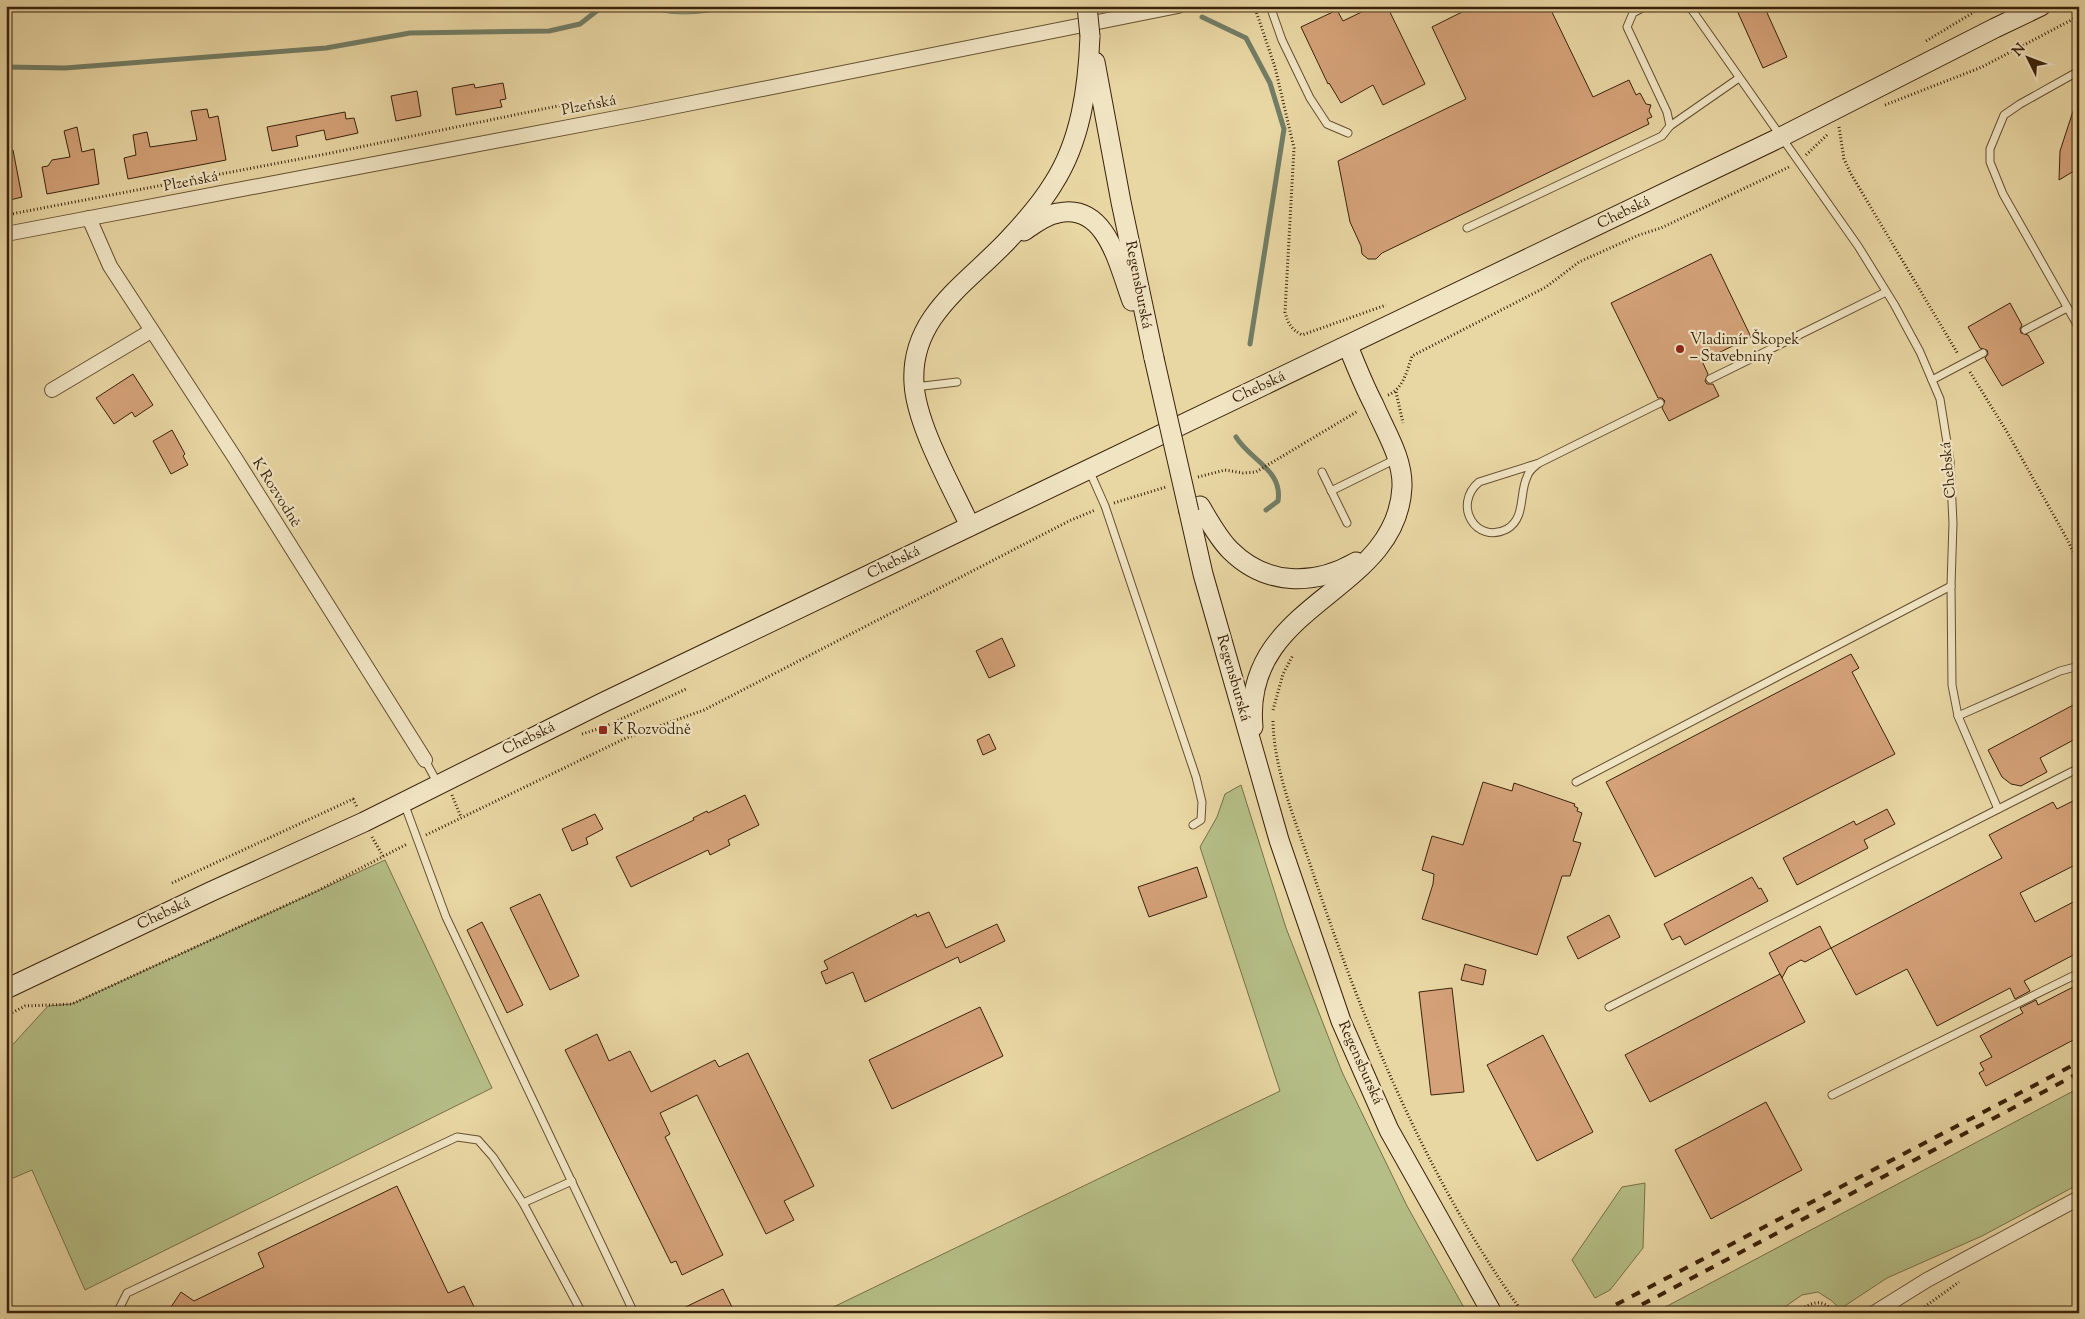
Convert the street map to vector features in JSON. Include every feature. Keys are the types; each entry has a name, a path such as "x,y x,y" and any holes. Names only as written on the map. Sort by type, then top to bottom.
{"main road":[{"path":"970,526 924,426 914,387 916,351 934,314 958,286 1008,241 1045,197 1067,161 1093,71 1087,6"},
{"name":"Chebská","path":"6,989 404,802 970,526 1781,137 2041,6"},
{"name":"Regensburská","path":"1093,71 1144,329 1154,358 1194,509 1203,574 1279,840 1341,1021 1389,1130 1492,1313"},
{"path":"1008,241 1037,222 1058,212 1076,212 1089,216 1109,240 1144,329"},
{"path":"1262,780 1254,744 1252,714 1256,686 1270,653 1283,633 1298,618 1362,566 1376,551 1388,535 1395,518 1402,486 1398,458 1348,346"},
{"path":"1194,509 1230,550 1248,566 1269,576 1287,580 1316,578 1345,568 1374,549 1388,535"}],"street":[{"name":"Plzeňská","path":"6,234 647,112 1178,6"},
{"name":"K Rozvodně","path":"89,218 110,266 235,458 425,760"},
{"path":"52,390 151,331"},
{"path":"1874,1313 1927,1280 2079,1198"}],"lane":[{"path":"1270,6 1282,40 1310,98 1327,124 1348,133"},
{"path":"1646,6 1633,13 1627,27 1667,112 1670,126"},
{"path":"1686,6 1692,10 1781,137"},
{"path":"2079,71 2020,104 2004,116 1990,149 1990,162 2001,190 2079,328"},
{"path":"1467,228 1662,136 1670,126 1739,78"},
{"name":"Chebská","path":"1781,137 1858,246 1886,292 1920,352 1940,399 1950,461 1953,523 1951,586 1952,685 1958,716 1998,809"},
{"path":"1710,379 1886,292"},
{"path":"2025,330 2067,308"},
{"path":"1932,380 1983,353"},
{"path":"914,387 957,382"},
{"path":"1539,463 1530,470 1526,478 1520,513 1516,522 1509,528 1492,532 1477,527 1468,513 1466,505 1472,488 1479,482 1539,463 1660,404"},
{"path":"1331,491 1398,458"},
{"path":"1089,469 1105,506 1196,778 1202,802 1201,820 1193,824"},
{"path":"1322,472 1347,523"},
{"path":"1576,782 1951,586"},
{"path":"1958,716 2060,671 2079,666"},
{"name":"K Rozvodně","path":"425,760 438,784"},
{"path":"1609,1007 2079,768"},
{"path":"404,802 446,917 634,1313"},
{"path":"1832,1096 2079,972"},
{"path":"117,1313 127,1293 457,1136 478,1140 493,1157 523,1203 582,1313"},
{"path":"523,1203 572,1181"}],"path":[{"path":"1257,6 1256,11 1275,67 1294,148 1285,312 1288,323 1293,331 1302,334 1386,305"},
{"path":"1881,107 1982,68 2079,16"},
{"path":"6,215 331,153 572,103"},
{"path":"1184,473 1218,470 1250,474 1256,472 1372,402 1396,392 1406,375 1412,356 1546,287 1579,262 1639,235 1661,228 1798,162 1838,124 1844,159 1851,174 2007,432 2079,564"},
{"path":"1396,392 1400,415 1407,432"},
{"path":"6,1016 25,1006 72,1004 319,890 418,838 626,738 704,710 1069,521 1105,506 1171,485"},
{"path":"1298,647 1283,674 1277,691 1272,714 1273,741 1278,767 1309,861 1360,1006 1435,1172 1497,1277 1522,1313"},
{"path":"1796,1313 1807,1305 1818,1302 1829,1305 1834,1313"}],"green space":[{"path":"1241,785 1286,928 1342,1072 1407,1206 1467,1313 821,1313 1280,1091 1200,847 1217,817 1225,794"},
{"path":"385,860 492,1088 85,1290 32,1170 6,1181 6,1052 48,1006 72,1004"},
{"path":"2079,1088 2079,1184 1982,1236 1887,1278 1840,1309 1818,1292 1802,1295 1776,1313 1654,1313"},
{"path":"1645,1183 1643,1248 1610,1290 1595,1298 1572,1260 1622,1187"}],"water":[{"path":"653,6 740,6 708,12 675,14 655,10"}],"building":[{"path":"1374,6 1387,6 1425,84 1383,105 1373,85 1341,103 1328,84 1301,27 1337,10 1343,21"},
{"path":"1474,6 1549,6 1593,97 1629,80 1636,95 1640,93 1646,104 1651,105 1649,111 1652,117 1647,119 1649,124 1382,253 1376,259 1368,259 1362,254 1361,246 1350,222 1338,161 1466,99 1432,27"},
{"path":"1735,6 1764,6 1787,57 1763,68"},
{"path":"503,83 506,99 500,100 502,107 456,115 452,88 474,84 475,88"},
{"path":"417,91 421,116 396,121 391,96"},
{"path":"2077,99 2079,99 2079,168 2059,180 2060,151"},
{"path":"207,109 209,118 218,116 226,160 128,179 124,158 136,155 133,135 147,132 150,147 197,140 191,111"},
{"path":"345,112 346,119 354,118 358,133 326,140 324,130 296,136 298,146 272,151 267,127"},
{"path":"77,127 82,152 94,149 99,184 47,194 42,167 48,166 52,160 70,157 64,131"},
{"path":"13,150 22,197 6,201 6,151"},
{"name":"Vladimír Škopek – Stavebniny","path":"1711,254 1751,337 1702,361 1708,374 1705,381 1707,384 1713,384 1719,396 1669,421 1662,408 1665,401 1662,398 1658,398 1611,303"},
{"path":"2010,303 2022,325 2021,333 2028,335 2044,363 2002,386 1985,358 1988,354 1987,350 1980,348 1968,327"},
{"path":"133,374 153,405 135,417 132,412 114,424 96,398"},
{"path":"172,430 185,454 183,456 188,465 171,474 153,441"},
{"path":"1002,638 1015,666 989,678 976,651"},
{"path":"1851,654 1859,668 1852,672 1895,754 1655,877 1606,782"},
{"path":"2079,702 2079,737 2040,758 2047,772 2021,786 2011,784 2002,777 1988,750"},
{"path":"989,734 996,749 983,755 977,740"},
{"path":"1483,782 1512,791 1514,783 1575,804 1574,806 1578,808 1577,811 1582,813 1573,841 1581,843 1570,876 1562,876 1537,955 1422,919 1433,884 1434,874 1422,870 1432,836 1463,845"},
{"path":"745,795 759,825 728,840 730,845 710,855 708,850 631,887 616,857 694,820 693,818 707,811 708,813"},
{"path":"2079,798 2079,863 2020,893 2035,922 2079,899 2079,952 2024,981 2030,991 2015,999 2010,988 1937,1026 1907,969 1856,995 1831,948 2002,858 1989,835 2053,802 2057,809"},
{"path":"1887,809 1895,824 1864,840 1868,848 1797,885 1783,858 1854,821 1856,825"},
{"path":"595,814 603,829 586,838 588,844 572,851 562,829"},
{"path":"1197,867 1207,897 1149,917 1138,887"},
{"path":"1752,877 1768,901 1685,945 1680,936 1672,940 1664,924"},
{"path":"540,894 579,976 550,990 510,908"},
{"path":"929,912 946,948 997,924 1005,941 960,963 958,957 865,1002 853,972 826,984 821,972 828,969 824,961 916,914 917,917"},
{"path":"1609,915 1620,937 1578,959 1567,937"},
{"path":"482,922 523,1005 507,1013 467,930"},
{"path":"1820,926 1831,948 1805,962 1801,960 1788,967 1782,978 1769,953"},
{"path":"1465,964 1486,970 1483,985 1461,980"},
{"path":"1780,974 1805,1022 1650,1102 1625,1055"},
{"path":"2079,984 2079,1037 1986,1086 1979,1073 1984,1070 1980,1063 1992,1057 1980,1036 2023,1013 2020,1008 2036,1000 2038,1005"},
{"path":"1452,988 1464,1092 1431,1095 1419,992"},
{"path":"980,1007 1003,1056 892,1109 869,1060"},
{"path":"597,1034 609,1061 630,1051 651,1092 715,1060 719,1067 748,1053 814,1186 784,1201 794,1220 766,1234 697,1095 660,1113 670,1134 665,1137 723,1255 682,1275 676,1261 671,1263 565,1050"},
{"path":"1543,1035 1593,1132 1537,1161 1487,1065"},
{"path":"1766,1102 1802,1170 1711,1219 1675,1150"},
{"path":"397,1186 448,1293 464,1286 477,1313 167,1313 181,1292 194,1301 264,1267 258,1253"},
{"path":"723,1289 735,1313 673,1313"}],"waterway":[{"path":"6,67 65,68 326,48 410,33 549,31 580,24 603,6"},
{"path":"1202,17 1246,38 1270,83 1284,129 1250,344"},
{"path":"1236,437 1271,473 1276,481 1278,501 1266,510"}],"railway":[{"path":"1600,1313 2079,1062"},
{"path":"1626,1313 2079,1073"}],"place":[{"name":"Vladimír Škopek – Stavebniny","path":"1680,349"},
{"name":"K Rozvodně","path":"603,730"}]}
